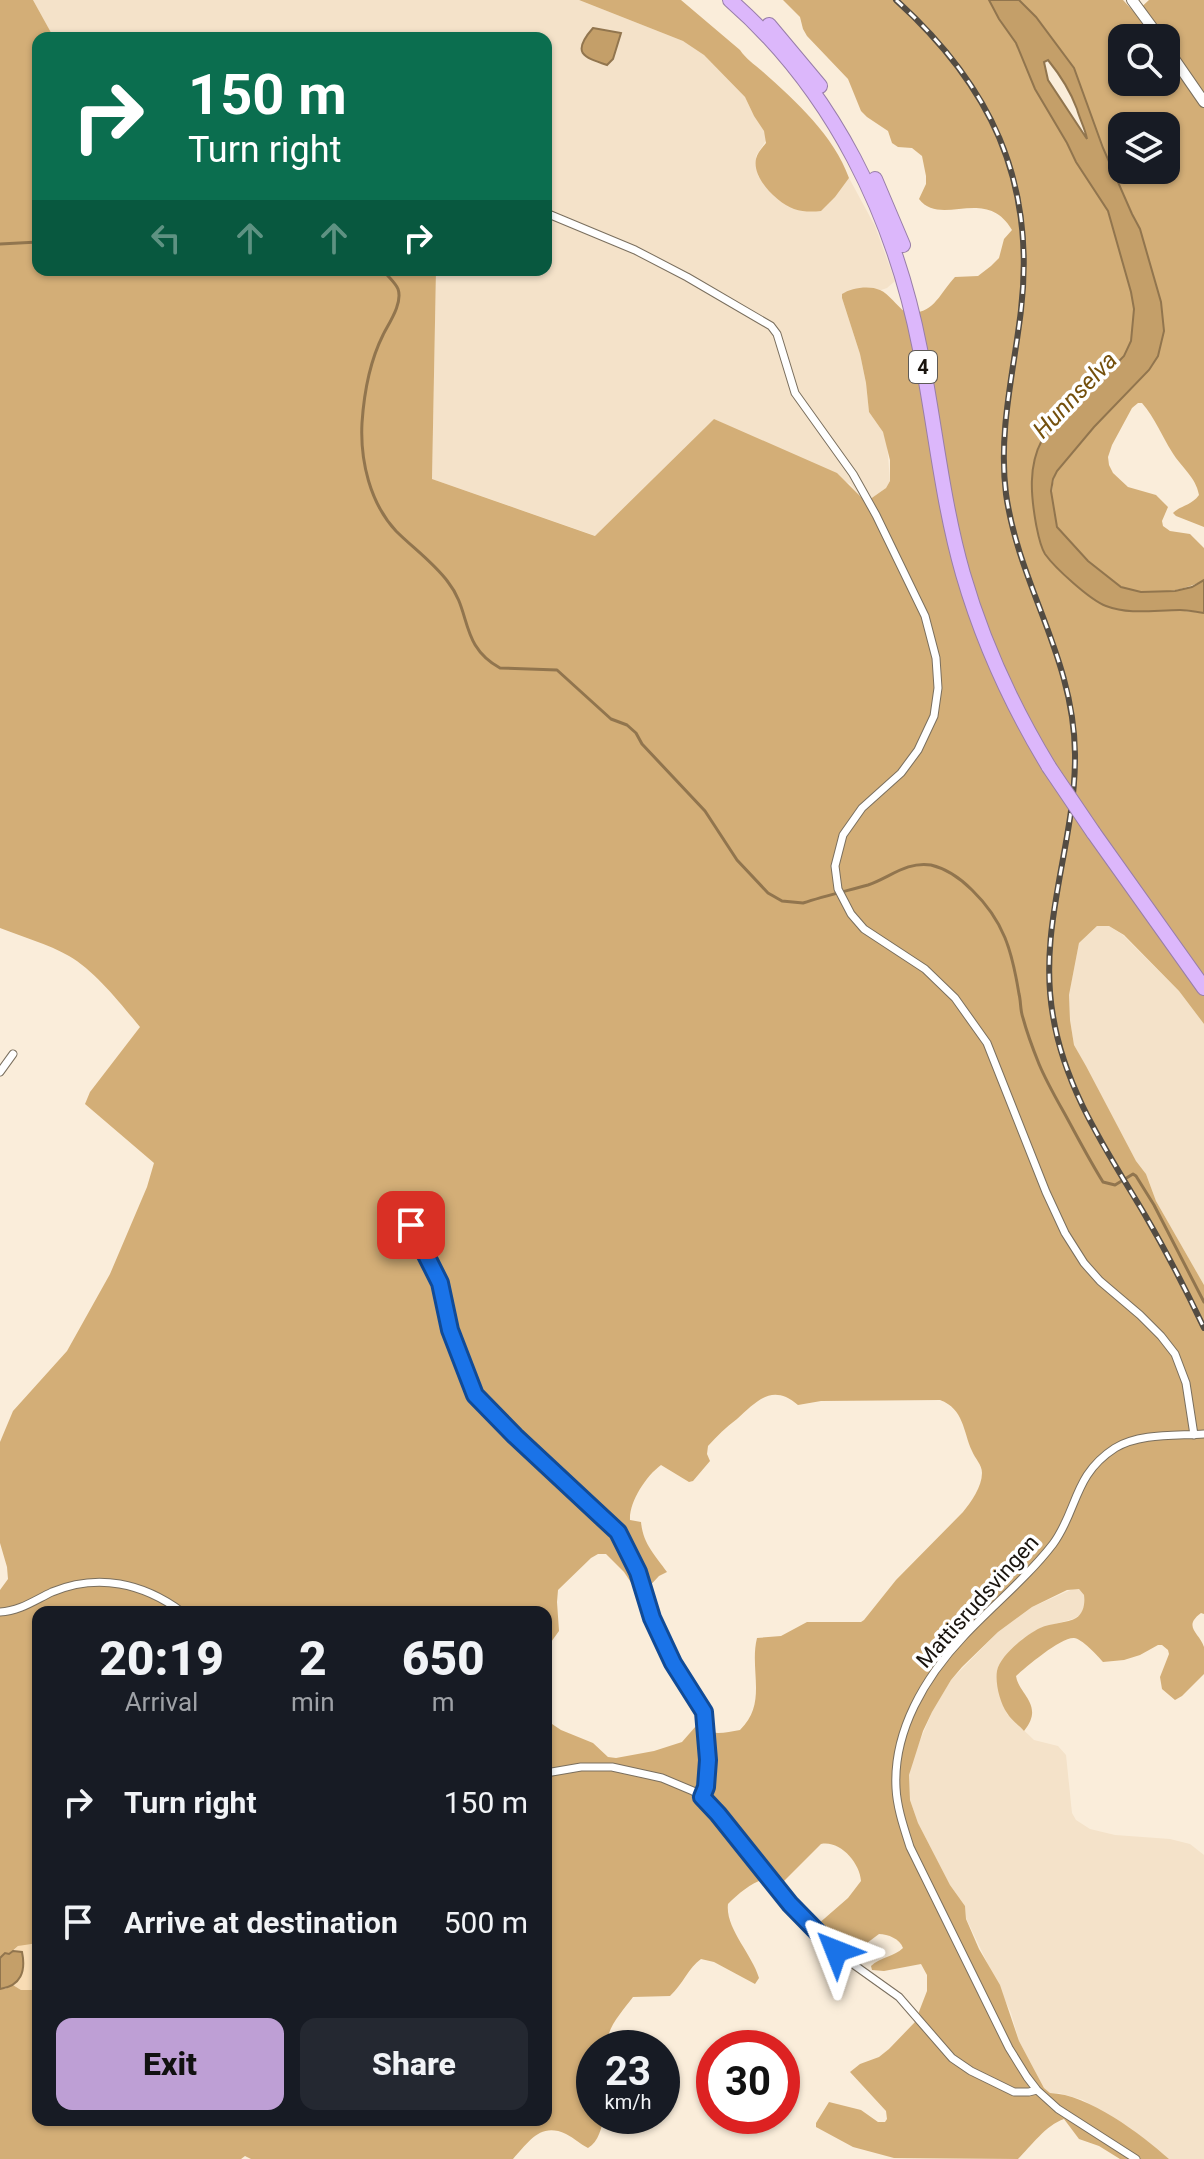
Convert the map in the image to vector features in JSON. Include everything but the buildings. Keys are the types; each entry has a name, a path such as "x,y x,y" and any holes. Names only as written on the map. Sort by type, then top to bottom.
{"highway":[{"name":"4","path":"730,0 750,17 813,91 861,171 886,227 914,319 962,572 994,664 1014,707 1204,988"},
{"name":"4","path":"743,0 801,61 838,111 870,167 895,223 926,327 970,568 999,653 1050,762"},
{"name":"4","path":"1094,826 1204,972"}],"main road":[{"path":"1132,0 1150,24"},
{"path":"1180,67 1204,102"}],"street":[{"path":"552,215 635,250 771,326 777,334 795,393 853,474 876,515 925,616 936,658 938,688 934,716 918,750 901,773 862,808 843,835 835,866 838,889 851,914 864,929 925,969 955,998 987,1043 1046,1192 1071,1243 1100,1281 1140,1315 1175,1354 1186,1383 1194,1435"},
{"path":"0,1072 13,1054"},
{"path":"411,1225 440,1283 450,1330 475,1395 618,1532 638,1572 652,1618 673,1663 704,1712 708,1760 702,1797"},
{"name":"Mattisrudsvingen","path":"1136,2159 1058,2109 1037,2090 1009,2048 910,1847 901,1822 896,1769 902,1736 916,1701 942,1660 1039,1562 1055,1541 1080,1485 1094,1465 1113,1449 1132,1439 1204,1434"},
{"path":"0,1612 16,1610 73,1585 102,1581 140,1588 173,1606"},
{"path":"552,1772 581,1767 612,1767 675,1782 702,1797 811,1928 843,1957 899,1997 952,2058 1006,2089 1020,2093 1037,2090"}],"shaded area":[{"path":"0,0 33,0 51,32 32,32 32,276 436,276 432,479 595,536 714,419 837,473 866,502 886,488 890,481 890,460 883,432 869,412 860,354 842,294 860,288 876,288 905,312 922,311 934,303 955,277 978,276 991,266 999,258 1004,239 1012,230 990,210 939,210 928,207 919,199 926,184 922,156 912,148 898,147 892,143 888,131 861,111 848,79 807,36 800,17 783,0 989,0 1016,43 1035,89 1076,162 1108,211 1134,309 1131,341 1124,356 1038,447 1032,500 1044,552 1093,599 1138,612 1175,610 1204,613 1204,1024 1179,991 1124,935 1109,926 1097,926 1079,943 1069,995 1074,1045 1204,1285 1204,1614 1196,1618 1193,1626 1204,1647 1204,1674 1175,1700 1162,1689 1160,1677 1169,1654 1162,1645 1124,1660 1103,1662 1081,1641 1068,1639 1044,1653 1016,1676 1031,1707 1030,1722 1024,1731 1002,1704 997,1671 1008,1652 1028,1635 1079,1616 1084,1595 1079,1589 1067,1590 1032,1607 998,1632 951,1680 923,1731 909,1775 910,1800 918,1823 950,1885 965,1906 966,1919 979,1949 1000,1985 1019,2041 1044,2088 1050,2093 1081,2100 1113,2117 1169,2159 1120,2159 1099,2146 1079,2139 1064,2119 1045,2131 1018,2159 894,2158 853,2147 816,2127 829,2102 861,2110 878,2122 885,2122 886,2111 850,2072 860,2064 879,2057 915,2022 927,1991 927,1975 921,1964 884,1971 872,1970 871,1966 875,1963 903,1948 893,1938 879,1934 859,1949 848,1952 819,1929 817,1925 848,1898 861,1881 857,1867 848,1854 835,1846 821,1844 779,1886 765,1879 745,1889 728,1904 735,1932 756,1969 759,1978 755,1984 714,1962 701,1959 670,1996 633,1997 610,2030 576,2030 576,2134 598,2134 588,2148 566,2134 549,2130 530,2140 513,2159 251,2159 245,2156 241,2159 0,2159 0,1989 13,1985 21,1990 32,1990 32,2126 552,2126 552,1724 593,1743 608,1757 616,1758 682,1742 696,1726 723,1733 740,1730 748,1720 756,1697 757,1638 781,1636 807,1622 864,1620 896,1580 963,1512 982,1478 981,1467 962,1421 954,1409 940,1400 821,1401 798,1405 780,1395 773,1395 751,1406 708,1446 710,1461 693,1481 689,1482 661,1465 640,1490 632,1505 630,1520 641,1522 647,1543 667,1572 642,1594 606,1554 591,1558 558,1590 559,1631 552,1641 552,1606 32,1606 32,1944 18,1946 0,1958 0,1590 8,1579 0,1543 0,1442 13,1411 67,1351 110,1274 154,1163 85,1104 90,1092 140,1027 88,970 53,948 0,928"},
{"path":"33,0 579,0 683,41 704,55 745,97 767,139 756,156 758,176 776,197 844,184 849,178 875,226 895,281 881,290 868,288 842,298 860,354 869,412 887,444 890,481 886,488 866,502 850,484 714,419 596,536 432,479 436,276 552,276 552,32 51,32"},
{"path":"579,0 681,0 801,107 834,148 849,178 821,211 808,212 788,206 768,189 758,174 756,159 766,143 764,131 745,97 704,55 683,41"},
{"path":"989,0 1019,0 1036,17 1074,68 1108,159 1108,184 1119,184 1140,229 1161,302 1164,331 1158,356 1149,370 1057,471 1051,491 1057,527 1088,561 1121,587 1141,592 1175,591 1204,580 1204,613 1133,611 1106,606 1064,575 1040,544 1032,492 1034,460 1042,440 1124,356 1131,341 1134,309 1108,211 1035,89 1016,43","holes":["1048,60 1065,83 1084,128 1087,139 1048,80 1044,62"]},
{"path":"1019,0 1123,0 1135,13 1149,0 1204,0 1204,527 1173,513 1199,495 1192,477 1172,452 1142,403 1132,408 1108,457 1113,473 1128,487 1156,495 1168,507 1163,526 1170,531 1190,534 1204,548 1204,580 1163,592 1141,592 1110,580 1071,545 1060,531 1053,509 1052,493 1057,471 1136,384 1158,355 1140,229 1119,184 1180,184 1180,112 1108,112 1108,159 1036,17"},
{"path":"593,28 621,33 613,59 607,65 586,56 581,49"},
{"path":"1097,926 1109,926 1123,935 1179,991 1204,1024 1204,1285 1074,1045 1069,995 1079,943"},
{"path":"1075,1588 1084,1595 1080,1615 1040,1628 1022,1639 997,1679 1001,1699 1007,1714 1034,1740 1058,1746 1066,1755 1072,1813 1076,1820 1090,1829 1115,1835 1170,1839 1190,1844 1204,1855 1204,2159 1169,2159 1126,2126 1083,2100 1050,2093 1044,2088 1019,2041 1011,2013 966,1918 965,1906 950,1885 918,1823 910,1800 909,1775 914,1755 932,1712 951,1680 998,1632 1032,1607"},
{"path":"32,1943 32,1990 21,1990 13,1985 24,1966 22,1952 13,1951 18,1946"},
{"path":"13,1951 22,1952 22,1971 13,1985 0,1989 0,1958"}],"waterway":[{"path":"0,244 32,242"},
{"path":"388,276 397,286 399,300 375,356 366,389 362,437 368,481 387,520 448,582 478,649 500,668 557,670 611,719 627,725 705,811 737,860 768,893 782,901 803,903 868,885 922,864 943,869 967,886 992,913 1005,938 1022,1015 1035,1053 1089,1158 1103,1182 1115,1185 1133,1174 1136,1176 1204,1302"}],"railway":[{"path":"896,0 929,32 981,101 1013,177 1021,219 1024,263 1021,310 1005,424 1006,494 1022,560 1066,685 1075,754 1070,820 1050,949 1049,982 1059,1043 1089,1119 1161,1242 1204,1328"}],"route":[{"path":"411,1225 440,1283 450,1330 475,1395 618,1532 638,1572 652,1618 673,1663 704,1712 708,1760 702,1797 790,1904 836,1951"}],"water label":[{"name":"Hunnselva","path":"1075,395"}]}
